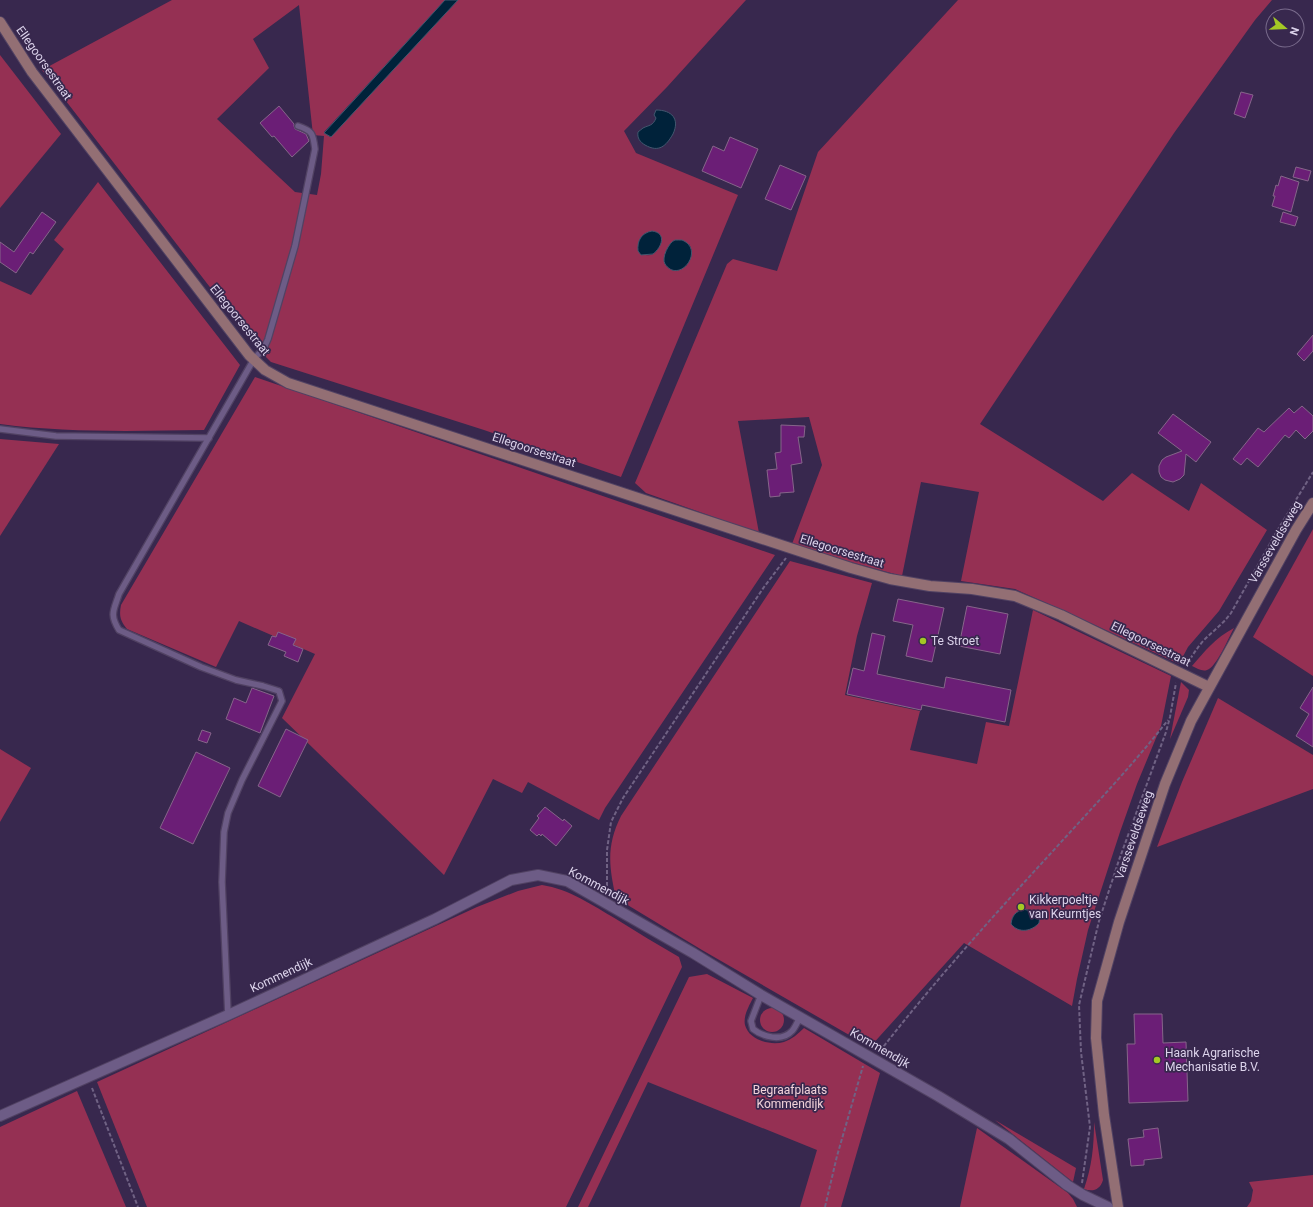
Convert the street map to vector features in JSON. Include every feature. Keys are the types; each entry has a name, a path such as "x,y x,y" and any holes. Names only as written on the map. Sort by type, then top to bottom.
{"street":[{"name":"Ellegoorsestraat","path":"0,22 32,72 249,355 265,370 288,383 851,568 890,579 930,586 972,589 1015,596 1061,615 1209,687"},
{"name":"Varsseveldseweg","path":"1118,1207 1104,1115 1096,1038 1097,1001 1119,922 1165,784 1191,721 1296,530 1313,503"},
{"name":"Kommendijk","path":"0,1116 228,1015 434,919 511,880 538,875 567,882 693,953 761,995 938,1096 1009,1139 1067,1185 1083,1195 1108,1207"}],"lane":[{"path":"228,1015 222,882 224,832 228,813 242,780 282,701 279,691 236,680 201,667 119,630 112,615 119,594 254,359 264,348 295,246 315,149 313,134 308,129 298,126"},
{"path":"0,429 56,436 209,438"},
{"path":"761,995 751,1021 753,1029 760,1034 779,1038 792,1032 800,1017"}],"path":[{"path":"825,1207 837,1156 870,1058 1007,902 1132,764 1170,717 1176,684 1196,649 1225,621 1231,613 1277,530 1313,472"},
{"path":"608,905 607,850 611,822 623,798 764,587 793,549"},
{"path":"88,1077 138,1207"}],"green space":[{"path":"172,0 445,0 324,132 330,137 458,0 746,0 667,87 624,131 636,153 738,195 621,477 484,430 271,362 257,348 42,70","holes":["299,5 313,135 324,136 321,174 317,195 295,192 217,119 269,68 253,39","638,242 661,242 657,250 652,254 646,255 638,251","671,244 689,244 691,249 690,257 686,266 665,253"]},
{"path":"958,0 1272,0 1255,20 1174,133 980,424 1103,501 1132,473 1189,511 1201,483 1267,530 1219,611 1188,647 1179,664 1015,589 961,581 979,492 921,482 902,576 792,544 822,465 809,417 738,421 759,533 646,493 635,483 727,264 733,259 777,271 818,152"},
{"path":"0,55 61,134 0,208"},
{"path":"98,182 240,365 204,430 76,430 0,424 0,281 31,295 64,249 54,240"},
{"path":"255,377 775,555 605,808 599,820 528,782 522,793 493,779 444,875 282,718 315,654 239,621 216,667 127,629 121,618 121,605"},
{"path":"0,439 59,444 0,536"},
{"path":"1313,529 1313,676 1253,637"},
{"path":"790,561 872,583 857,636 845,695 920,711 910,750 977,764 986,722 1009,726 1033,610 1171,676 1161,726 1137,784 1088,930 1072,1006 964,943 870,1047 702,950 616,898 610,857 613,837 621,816","holes":["1026,909 1035,912 1025,930 1014,927"]},
{"path":"1234,628 1226,645 1211,668 1207,670 1200,670 1192,666 1216,640"},
{"path":"1181,682 1189,690 1188,697 1170,739"},
{"path":"1218,698 1313,755 1313,789 1157,847 1182,782"},
{"path":"0,749 31,768 0,822"},
{"path":"542,885 562,890 598,908 679,957 682,967 566,1207 147,1207 97,1082 477,907 518,891"},
{"name":"Begraafplaats Kommendijk","path":"707,974 753,998 747,1011 745,1025 747,1030 755,1038 761,1041 773,1043 784,1042 795,1036 804,1028 880,1073 841,1207 800,1207 817,1150 648,1082 588,1207 578,1207 689,977"},
{"path":"772,1008 781,1011 784,1020 781,1029 772,1032 763,1029 760,1020 763,1011"},
{"path":"77,1091 126,1207 0,1207 0,1127"},
{"path":"995,1120 1076,1168 1073,1182"},
{"path":"1094,1122 1103,1180 1098,1188 1090,1190 1084,1189 1092,1156"},
{"path":"977,1128 1068,1193 1077,1207 960,1207"},
{"path":"1313,1175 1313,1207 1247,1207 1251,1201 1253,1190 1249,1182"}],"water":[{"path":"445,0 458,0 331,137 324,133"},
{"path":"656,110 662,110 673,116 676,124 673,134 668,142 662,147 654,148 645,145 639,140 638,132 642,128 654,123 656,118 654,115"},
{"path":"652,231 660,234 662,241 661,244 653,254 641,255 638,251 640,238"},
{"path":"682,240 689,245 691,258 688,264 677,271 671,269 665,264 664,258 666,250 673,241"},
{"path":"1023,909 1035,912 1040,916 1039,923 1033,928 1022,930 1011,924 1012,918 1015,914"}],"building":[{"path":"1241,92 1253,95 1245,118 1234,114"},
{"path":"279,106 294,124 295,129 306,134 309,141 292,157 274,136 272,137 260,123"},
{"path":"730,137 758,149 741,188 702,171 713,146 724,151"},
{"path":"780,165 806,176 791,210 765,199"},
{"path":"1296,167 1311,171 1308,181 1293,177"},
{"path":"1281,176 1299,182 1291,212 1272,206 1276,185 1278,186"},
{"path":"42,212 56,222 33,254 30,252 16,273 0,262 0,242 14,252"},
{"path":"1283,212 1298,217 1295,226 1280,222"},
{"path":"1313,335 1313,351 1304,361 1297,354"},
{"path":"1302,406 1313,416 1313,431 1305,439 1296,430 1289,438 1285,435 1258,467 1247,458 1241,465 1233,459 1258,428 1264,432 1289,408 1294,413"},
{"path":"1173,414 1211,442 1196,462 1186,454 1184,475 1180,479 1173,482 1165,480 1161,477 1159,466 1162,460 1166,457 1182,451 1158,433"},
{"path":"781,425 805,426 804,437 798,437 802,463 791,465 794,492 780,493 780,496 770,497 767,470 777,469 775,453 781,452"},
{"name":"Te Stroet","path":"898,599 944,608 932,662 906,656 913,625 893,621"},
{"path":"967,606 1008,614 1000,654 959,646"},
{"path":"278,632 296,639 293,645 303,649 298,662 284,656 286,652 268,645 272,636 276,637"},
{"path":"872,633 885,636 877,674 944,688 946,677 1011,690 1005,722 922,705 921,710 847,694 853,668 864,671"},
{"path":"1313,687 1313,747 1296,736 1309,714 1300,708"},
{"path":"252,688 274,696 260,733 226,719 234,698 246,703"},
{"path":"286,729 308,740 280,797 258,786"},
{"path":"202,730 211,733 207,743 198,740"},
{"path":"196,752 230,768 193,844 160,828"},
{"path":"545,807 572,826 556,846 542,834 541,836 539,834 537,836 530,830 539,818 537,816"},
{"name":"Haank Agrarische Mechanisatie B.V.","path":"1134,1014 1162,1014 1163,1043 1186,1042 1188,1101 1129,1103 1127,1044 1135,1044"},
{"path":"1158,1128 1162,1158 1144,1160 1144,1165 1131,1166 1128,1139 1144,1137 1143,1130"}],"place":[{"name":"Te Stroet","path":"923,641"},
{"name":"Kikkerpoeltje van Keurntjes","path":"1021,907"},
{"name":"Haank Agrarische Mechanisatie B.V.","path":"1157,1060"}]}
